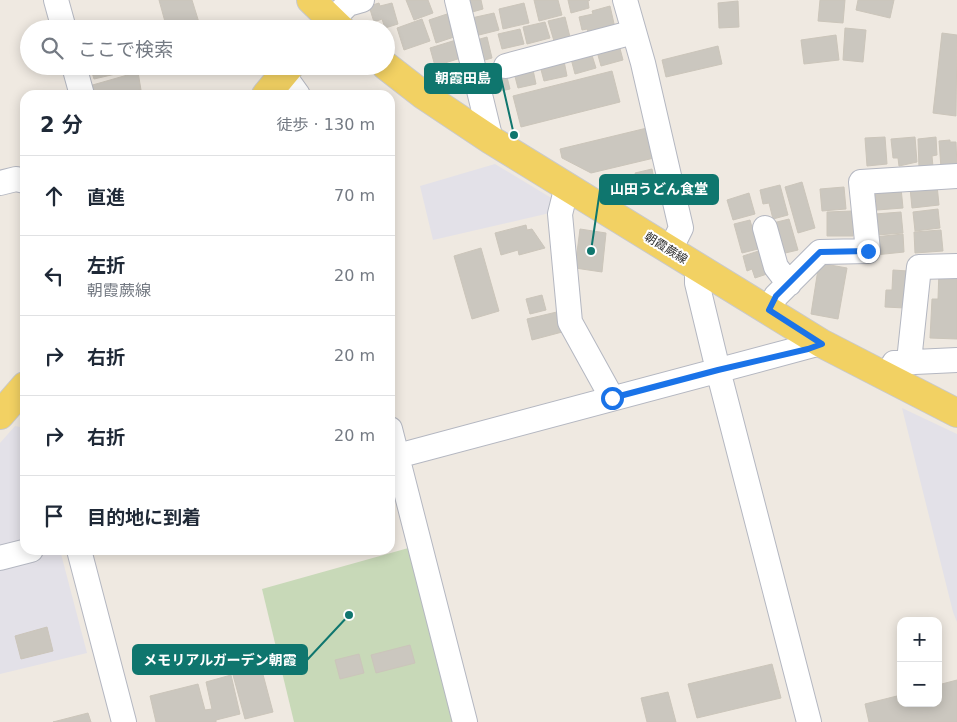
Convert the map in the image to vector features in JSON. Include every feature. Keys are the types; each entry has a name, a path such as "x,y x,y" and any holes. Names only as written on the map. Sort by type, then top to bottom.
{"main road":[{"path":"311,0 327,20"},
{"name":"朝霞蕨線","path":"395,73 437,104 491,140 822,344 957,413"},
{"path":"273,90 291,78"},
{"path":"0,415 20,393"}],"street":[{"path":"56,0 62,20"},
{"path":"336,20 348,4 362,0"},
{"path":"457,0 491,140"},
{"path":"625,0 680,228 670,250"},
{"path":"506,66 634,32"},
{"path":"76,75 81,90"},
{"path":"769,310 776,296 820,252 868,251 861,182 957,176"},
{"path":"0,183 20,180"},
{"path":"567,186 560,214 570,322 612,398"},
{"path":"766,228 776,267 789,284"},
{"path":"908,361 919,267 957,266"},
{"path":"697,267 697,283 718,370 809,722"},
{"path":"395,457 822,344"},
{"path":"864,367 908,361 957,360"},
{"path":"395,461 465,722"},
{"path":"0,558 20,553"},
{"path":"80,555 124,722"}],"shaded area":[{"path":"495,164 553,199 554,212 433,240 420,186"},
{"path":"902,408 957,434 957,622 953,612"},
{"path":"15,426 20,427 20,544 0,549 0,443"},
{"path":"40,555 61,555 87,653 0,674 0,565"}],"green space":[{"path":"412,547 457,722 294,722 262,589 383,555 395,555 395,552"}],"building":[{"path":"159,0 192,0 198,20 165,20"},
{"path":"406,0 428,0 433,13 414,20"},
{"path":"462,0 481,0 483,9 465,14"},
{"path":"534,0 558,0 562,15 539,21"},
{"path":"568,0 590,0 588,1 589,8 571,13"},
{"path":"820,0 845,0 843,23 818,21"},
{"path":"858,0 894,0 890,18 856,10"},
{"path":"738,1 739,27 719,28 718,3"},
{"path":"379,3 380,6 392,3 398,24 395,25 395,20 373,20 369,6"},
{"path":"524,3 529,23 503,29 499,9"},
{"path":"610,6 615,28 589,34 587,29 582,30 579,17 593,14 592,11"},
{"path":"494,13 499,30 471,37 467,19"},
{"path":"447,14 454,37 436,43 429,20"},
{"path":"565,17 570,37 554,41 548,21"},
{"path":"422,19 430,41 404,50 397,28"},
{"path":"545,22 550,38 527,44 523,27"},
{"path":"845,28 866,30 863,62 843,60"},
{"path":"520,29 524,44 502,49 498,34"},
{"path":"942,33 957,35 956,116 933,113"},
{"path":"836,35 839,60 804,64 801,40"},
{"path":"487,37 492,58 478,62 473,41"},
{"path":"456,40 461,58 435,66 430,48"},
{"path":"618,41 623,60 601,66 596,48"},
{"path":"718,46 722,64 666,77 662,60"},
{"path":"590,49 596,68 575,74 570,55"},
{"path":"563,56 567,76 544,81 539,62"},
{"path":"466,62 473,84 456,89 449,68"},
{"path":"504,65 510,89 492,93 486,70"},
{"path":"532,65 536,84 518,88 513,69"},
{"path":"612,71 620,102 521,127 513,96"},
{"path":"93,75 111,75 94,79"},
{"path":"128,75 138,75 141,90 90,90 89,86"},
{"path":"647,128 654,158 591,173 562,158 560,149"},
{"path":"885,137 887,164 867,166 865,138"},
{"path":"915,137 917,162 899,166 898,158 893,158 891,139"},
{"path":"936,137 937,155 932,156 933,167 919,168 918,139"},
{"path":"950,140 950,142 956,142 957,167 941,168 939,141"},
{"path":"652,169 655,184 660,183 664,196 643,202 635,173"},
{"path":"802,182 815,228 798,233 785,187"},
{"path":"780,185 788,215 773,219 769,203 763,204 760,190"},
{"path":"937,185 939,205 912,208 910,188"},
{"path":"844,187 846,209 822,211 820,189"},
{"path":"901,188 903,208 877,210 875,190"},
{"path":"749,193 755,214 733,220 727,200"},
{"path":"938,209 940,228 915,231 913,212"},
{"path":"852,211 853,236 827,236 827,212"},
{"path":"901,212 903,233 877,235 875,214"},
{"path":"789,219 798,250 781,254 773,223"},
{"path":"750,220 758,249 742,253 734,224"},
{"path":"526,225 527,230 532,229 545,248 519,255 518,250 501,255 495,233"},
{"path":"580,229 606,233 602,272 575,268"},
{"path":"941,230 943,251 915,253 914,232"},
{"path":"903,234 904,252 875,255 874,237"},
{"path":"481,248 499,311 472,319 454,256"},
{"path":"765,249 767,274 755,278 752,269 747,271 743,256"},
{"path":"819,263 847,268 838,319 811,314"},
{"path":"957,269 957,339 930,338 932,299 938,299 939,270"},
{"path":"893,270 908,271 905,308 885,307 886,290 892,290"},
{"path":"542,295 546,310 530,314 526,299"},
{"path":"561,311 566,331 532,340 527,319"},
{"path":"47,627 53,651 21,659 15,636"},
{"path":"410,645 415,663 376,673 371,655"},
{"path":"359,654 364,673 340,679 335,660"},
{"path":"772,664 781,698 697,718 688,684"},
{"path":"261,667 273,712 245,719 233,675"},
{"path":"231,675 240,714 216,720 216,722 156,722 150,696 198,684 205,710 212,709 206,682"},
{"path":"957,680 957,722 869,722 865,704 897,696 897,707 942,707 942,684"},
{"path":"668,692 676,722 647,722 641,698"},
{"path":"88,713 91,722 53,722"}],"place":[{"name":"朝霞田島","path":"514,135"},
{"name":"山田うどん食堂","path":"591,251"},
{"name":"メモリアルガーデン朝霞","path":"349,615"}],"route":[{"path":"612,398 822,344 769,310 776,296 820,252 868,251"}]}
